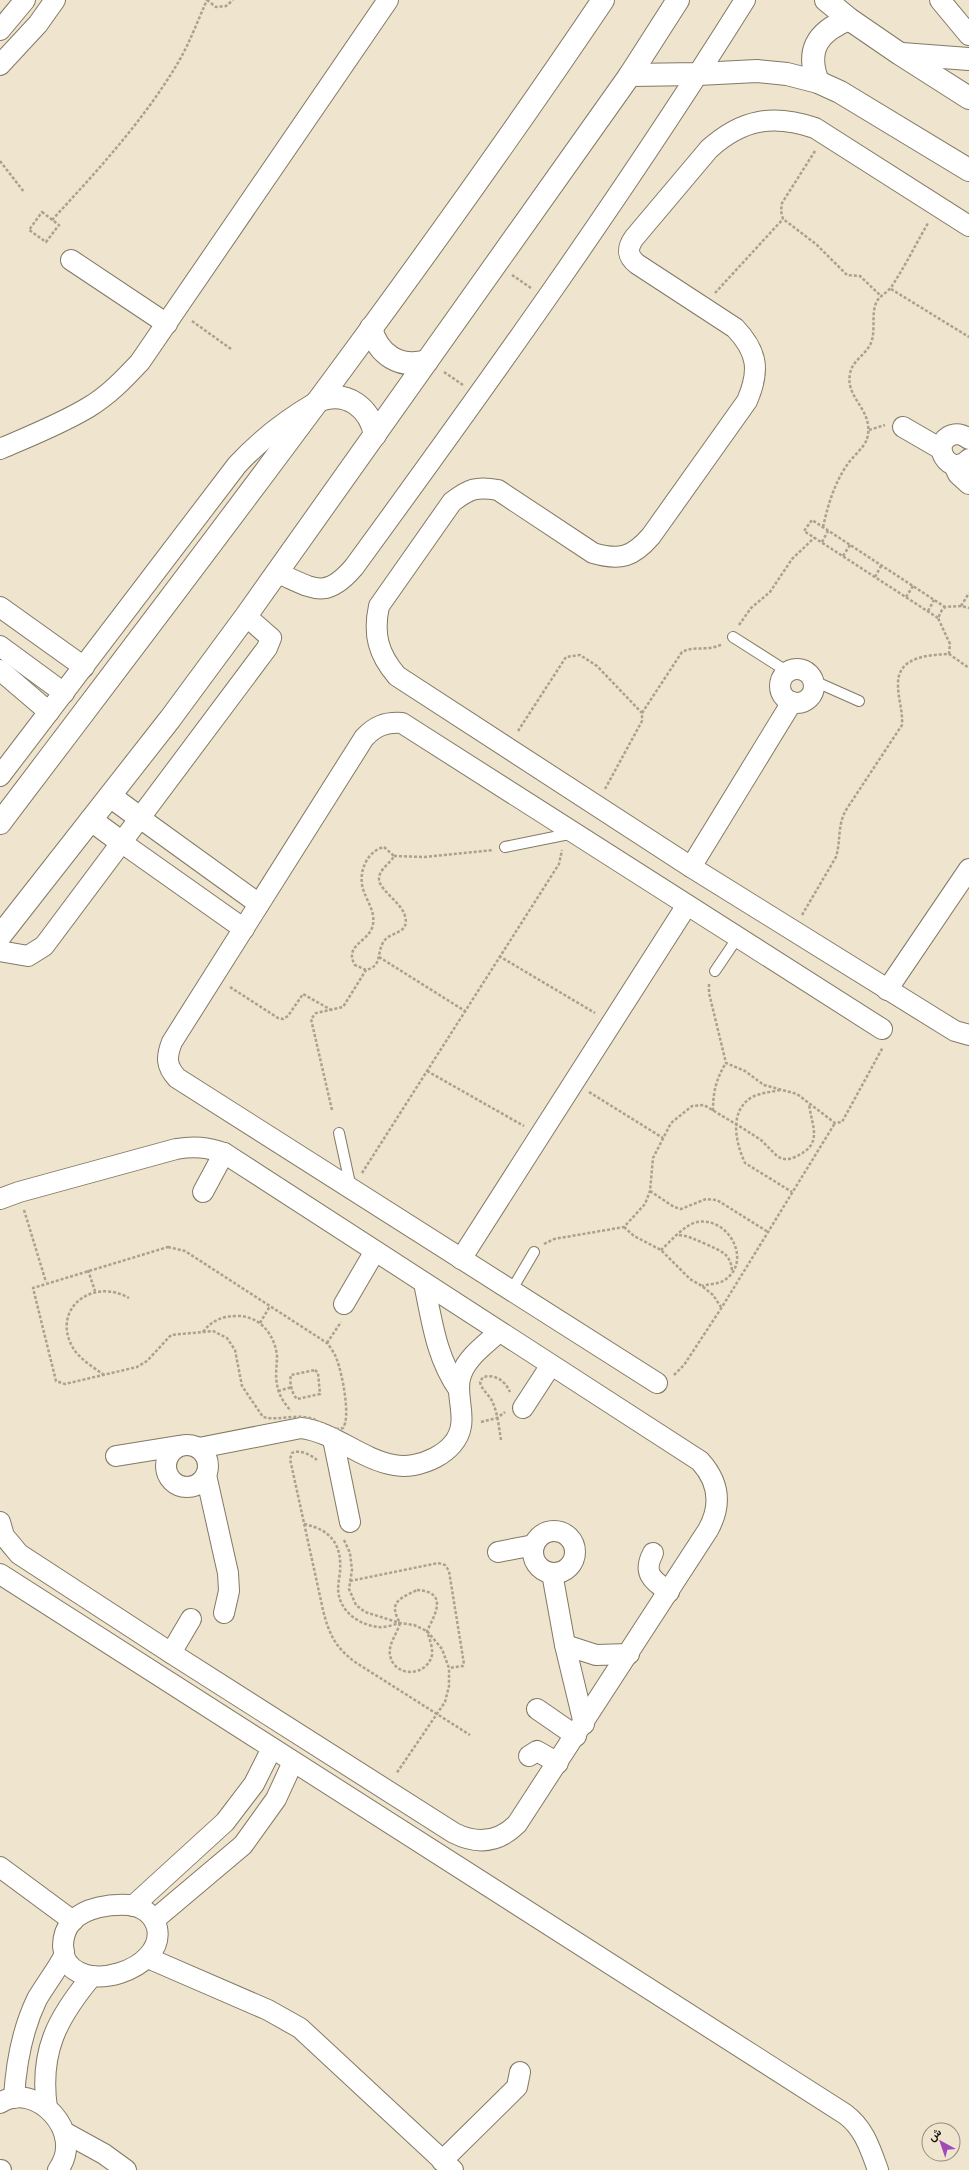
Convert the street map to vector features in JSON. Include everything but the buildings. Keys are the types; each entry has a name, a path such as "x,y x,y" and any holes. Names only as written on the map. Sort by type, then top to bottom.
{"street":[{"path":"0,30 25,0"},
{"path":"0,65 38,24 55,0"},
{"path":"0,449 61,423 90,406 117,386 140,362 172,318 388,0"},
{"path":"0,823 320,400 476,184 603,0"},
{"path":"0,936 170,719 278,573 630,75 678,0"},
{"path":"278,573 312,587 328,589 341,582 354,567 479,395 698,74 745,0"},
{"path":"826,0 849,19 900,54 969,98"},
{"path":"940,0 969,35"},
{"path":"818,82 813,69 813,56 817,43 824,32 836,24 849,19"},
{"path":"900,54 969,58"},
{"path":"630,75 757,71 787,74 818,82 840,92 969,170"},
{"path":"969,226 815,128 797,122 777,119 759,121 746,125 723,136 709,149 630,244 628,252 631,259 735,328 746,339 753,354 756,370 754,386 747,401 640,548 626,556 609,558 593,554 498,490 482,487 465,491 452,502 379,606 376,636 383,657 397,676 691,867 887,990 955,1031 969,1035"},
{"path":"71,260 172,318"},
{"path":"371,328 378,346 391,358 408,364 427,361"},
{"path":"0,776 237,465 279,427 320,400 329,397 339,397 356,403 369,417 375,435"},
{"path":"903,427 941,449"},
{"path":"969,439 963,435 956,434 949,436 943,441 941,449 943,456 948,462 962,462 958,474 969,484"},
{"path":"0,607 84,667"},
{"path":"0,951 28,956 44,946 270,644 271,638 268,634 246,616"},
{"path":"0,646 64,693"},
{"path":"42,678 62,652"},
{"path":"796,669 803,670 810,674 814,680 812,695 799,703 792,702 785,698 781,692 780,684 783,677 788,672 796,669"},
{"path":"0,670 49,712"},
{"path":"691,867 792,702"},
{"path":"657,1383 177,1078 170,1070 168,1053 172,1042 364,738 371,730 386,723 402,723 567,835 687,905 882,1029"},
{"path":"110,796 259,904"},
{"path":"91,820 244,929"},
{"path":"887,990 969,869"},
{"path":"461,1259 687,905"},
{"path":"0,1199 19,1192 176,1149 192,1146 209,1148 224,1153 700,1461 711,1476 717,1493 714,1518 669,1592 580,1730 517,1824 509,1832 488,1841 465,1838 171,1653 19,1554 6,1539 0,1522"},
{"path":"203,1192 224,1153"},
{"path":"344,1304 375,1251"},
{"path":"424,1283 437,1346 446,1369 459,1390"},
{"path":"199,1448 293,1428 315,1431 376,1460 395,1466 416,1464 432,1459 447,1450 457,1436 461,1427 462,1410 459,1381 465,1366 499,1332"},
{"path":"514,1405 551,1365"},
{"path":"332,1439 347,1530"},
{"path":"116,1456 178,1446 193,1445 199,1448 207,1460 206,1475 228,1578 229,1591 224,1613"},
{"path":"178,1446 171,1450 165,1464 166,1471 174,1483 180,1487 195,1486 206,1475"},
{"path":"557,1531 570,1538 576,1552 571,1565 566,1570 552,1574 544,1572 534,1560 534,1545 543,1534 557,1531"},
{"path":"498,1552 534,1545"},
{"path":"653,1553 648,1562 648,1572 654,1580 669,1592"},
{"path":"0,1574 845,2114 853,2120 864,2133 878,2170"},
{"path":"552,1574 580,1730"},
{"path":"171,1653 190,1619"},
{"path":"565,1645 596,1655 629,1654"},
{"path":"537,1709 580,1730"},
{"path":"133,1906 225,1822 254,1784 272,1748"},
{"path":"529,1756 536,1751 558,1763"},
{"path":"154,1920 243,1845 276,1800 293,1762"},
{"path":"0,1867 73,1921"},
{"path":"105,1906 133,1906 149,1913 154,1920 158,1938 155,1948 148,1958 124,1972 110,1976 92,1976 78,1973 72,1969 64,1956 64,1936 67,1928 82,1914 105,1906"},
{"path":"64,1956 37,1999 20,2047 7,2101 37,2102 47,2108 60,2123 64,2132 67,2151 66,2167"},
{"path":"148,1958 268,2010 300,2028 447,2165 517,2087 521,2078 520,2072"},
{"path":"47,2108 45,2073 52,2039 67,2007 92,1976"},
{"path":"64,2132 104,2154 126,2170"}],"lane":[{"path":"733,637 788,672"},
{"path":"814,680 859,701"},
{"path":"505,847 567,835"},
{"path":"713,975 738,937"},
{"path":"339,1133 352,1190"},
{"path":"511,1291 537,1249"}],"path":[{"path":"52,220 107,158 152,100 179,60 207,0 216,7 226,6 233,0"},
{"path":"826,135 782,203 781,211 783,219 816,244 846,275 860,276 881,296"},
{"path":"0,161 24,192"},
{"path":"822,527 836,484 847,465 866,441 868,419 850,387 850,374 857,358 870,345 873,337 875,305 881,296 891,289 938,206"},
{"path":"42,212 52,220 59,225 46,242 29,230 42,212"},
{"path":"703,307 783,219"},
{"path":"495,264 546,297"},
{"path":"891,289 969,337"},
{"path":"172,318 231,349"},
{"path":"427,361 479,395"},
{"path":"949,654 950,644 938,618 804,531 812,520 945,607 961,606 969,608"},
{"path":"822,542 828,531"},
{"path":"596,805 640,728 642,713 682,652 693,649 714,648 733,637 740,622 751,608 770,592 792,558 814,538"},
{"path":"843,556 850,545"},
{"path":"875,577 881,566"},
{"path":"906,597 913,586"},
{"path":"961,606 969,593"},
{"path":"928,611 934,600"},
{"path":"938,618 945,607"},
{"path":"793,931 836,857 839,826 846,810 902,725 903,715 898,685 902,670 916,658 949,654 969,668"},
{"path":"508,748 562,662 566,657 573,655 580,655 597,666 642,713"},
{"path":"352,1190 499,956 559,864 567,835"},
{"path":"366,970 355,965 351,954 352,949 367,935 372,927 372,910 363,890 362,872 370,855 376,849 384,847 394,856 425,857 494,850"},
{"path":"332,1110 311,1018 316,1014 334,1011 343,1007 366,970 375,966 380,957 384,941 402,931 406,926 405,914 381,886 379,880 380,873 394,856"},
{"path":"499,956 612,1023"},
{"path":"380,957 465,1011"},
{"path":"713,975 709,993 726,1063 717,1078 713,1094 713,1111"},
{"path":"215,976 278,1018 283,1019 288,1016 303,994 334,1011"},
{"path":"726,1063 746,1071 764,1085 797,1094 835,1123 842,1122 884,1045 882,1029"},
{"path":"428,1071 540,1135"},
{"path":"574,1083 663,1138"},
{"path":"783,1090 753,1096 739,1109 735,1124 745,1163 792,1192"},
{"path":"537,1249 554,1239 624,1227 645,1204 650,1191 653,1158 671,1123 692,1106 704,1106 757,1137 777,1156 782,1159 789,1159 809,1148 814,1140 816,1130 809,1104"},
{"path":"657,1383 673,1376 684,1365 722,1307 835,1123"},
{"path":"650,1191 674,1207 681,1209 706,1199 718,1200 768,1232"},
{"path":"19,1192 46,1282"},
{"path":"661,1250 678,1235 697,1222 709,1222 720,1226 728,1233 735,1243 737,1252 737,1261 732,1272 722,1281 702,1286"},
{"path":"624,1227 634,1236 661,1250 690,1279 713,1295 722,1307"},
{"path":"678,1235 698,1239 723,1251 732,1264 732,1272"},
{"path":"162,1248 176,1248 185,1251 327,1343 337,1359 345,1399 346,1425 337,1430 311,1418 297,1416 269,1419 259,1414 254,1401 242,1386 235,1350 232,1344 220,1333 213,1331 171,1335 142,1365 65,1384 60,1383 54,1377 32,1290 36,1285 46,1282 162,1248"},
{"path":"88,1270 94,1291"},
{"path":"104,1375 72,1347 68,1334 68,1320 72,1307 82,1297 94,1291 106,1290 118,1292 128,1298"},
{"path":"260,1324 270,1306"},
{"path":"203,1332 215,1320 228,1316 244,1316 260,1324 266,1329 274,1342 278,1391 285,1405 297,1416"},
{"path":"315,1370 318,1373 321,1392 319,1395 299,1399 294,1396 292,1387 291,1375 315,1370"},
{"path":"497,1418 514,1405 506,1384 498,1378 489,1376 483,1377 480,1382 482,1388 493,1401 501,1440"},
{"path":"278,1391 292,1387"},
{"path":"319,1463 308,1454 299,1451 295,1452 291,1456 304,1524 328,1628 338,1647 355,1662 470,1735"},
{"path":"304,1524 319,1527 330,1535 337,1546 340,1558 339,1596 349,1614 360,1622 379,1627 400,1623"},
{"path":"347,1530 352,1570 350,1581 352,1598 360,1609 364,1612 400,1623 414,1625 427,1631 442,1649 449,1668 448,1691 445,1702 386,1789"},
{"path":"350,1581 438,1563 445,1565 449,1572 464,1664 463,1666 449,1668"},
{"path":"417,1590 426,1591 434,1596 438,1604 437,1613 427,1631 432,1654 428,1664 421,1670 412,1673 402,1671 394,1665 390,1656 390,1646 400,1623 394,1610 396,1603 400,1598 417,1590"}]}
